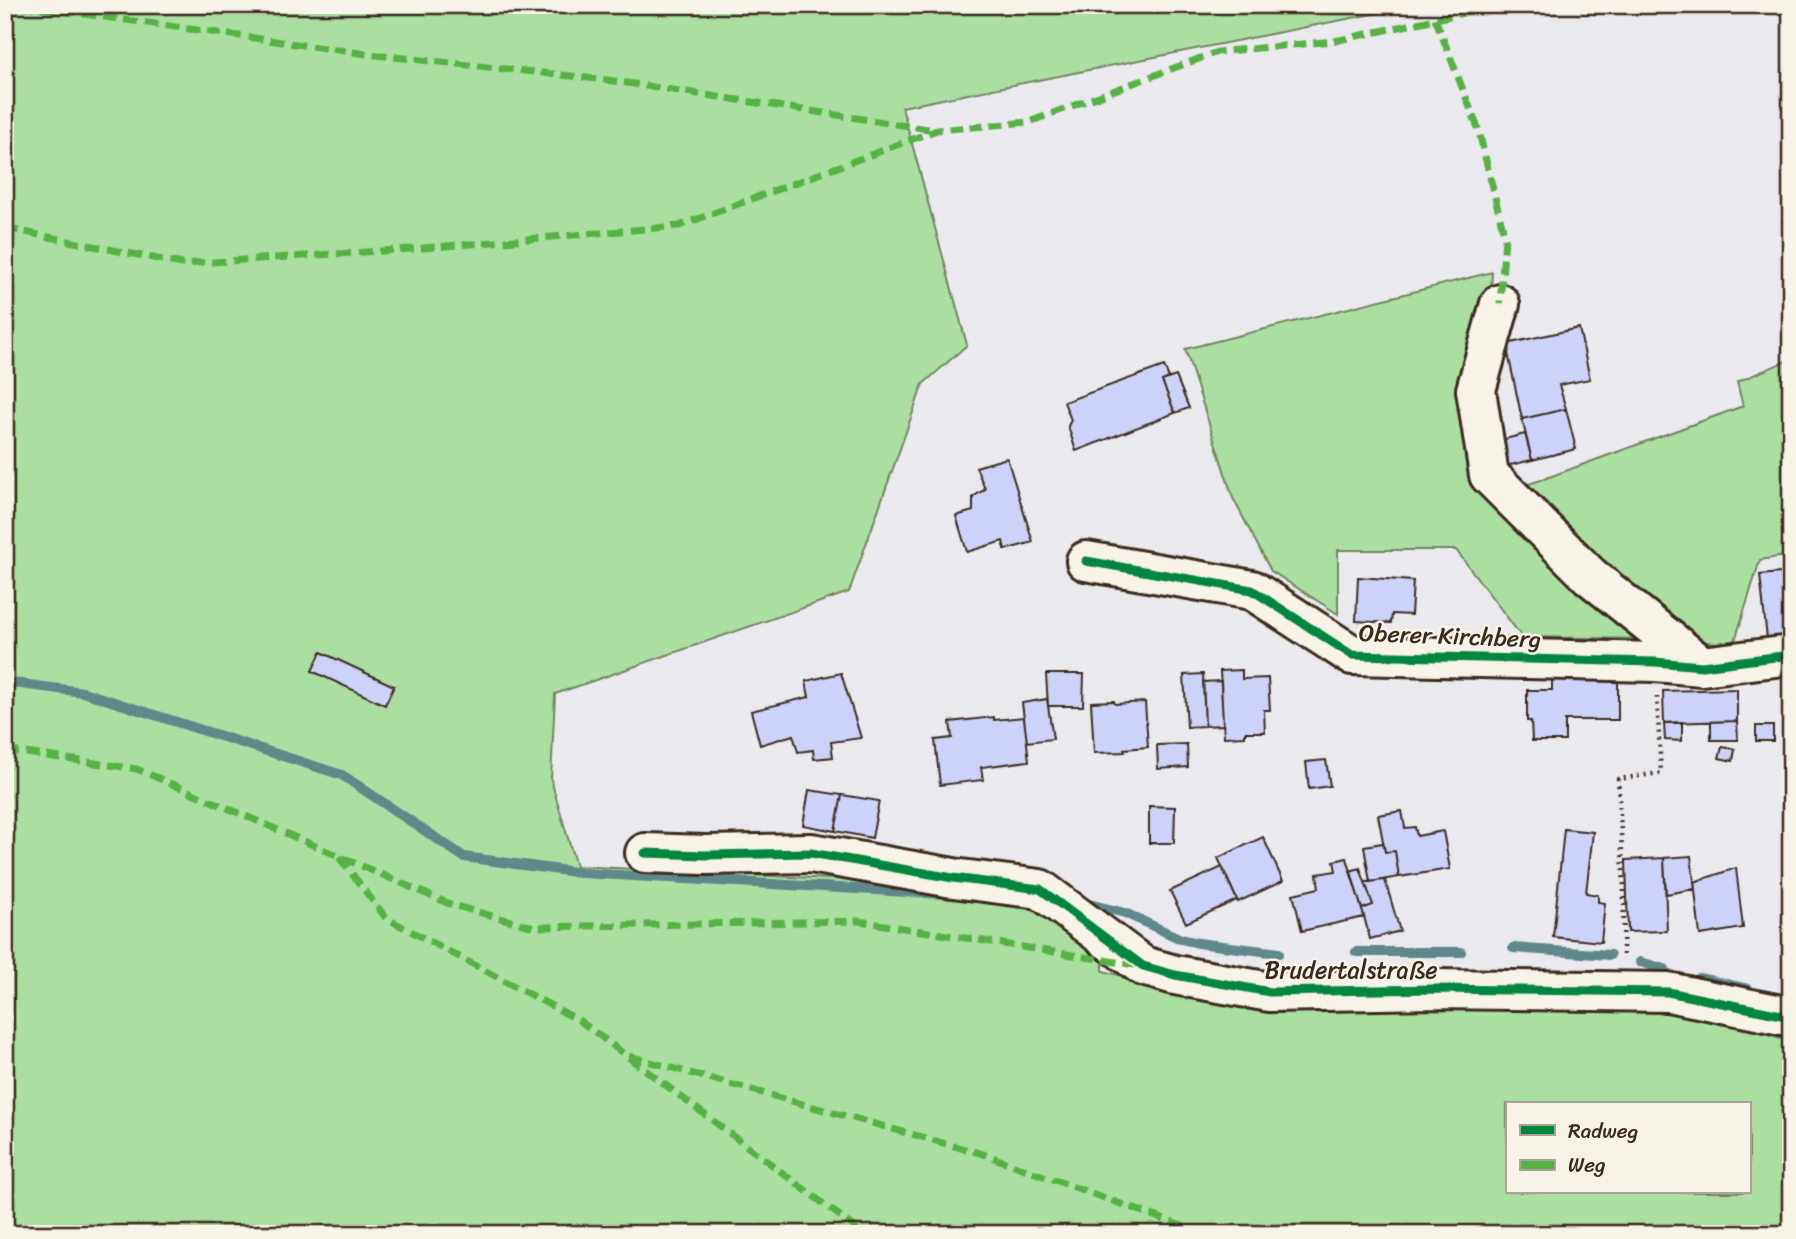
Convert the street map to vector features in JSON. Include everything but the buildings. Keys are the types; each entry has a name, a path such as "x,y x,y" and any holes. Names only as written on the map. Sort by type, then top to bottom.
{"street":[{"path":"1500,304 1476,390 1489,475 1590,576 1702,666"},
{"name":"Oberer Kirchberg","path":"1086,561 1252,590 1352,655 1655,662 1702,666 1791,654"},
{"name":"Brudertalstraße","path":"645,853 811,853 953,878 1040,889 1143,966 1175,975 1269,992 1433,989 1668,992 1791,1017"},
{"path":"1622,967 1663,981 1668,992"}],"path":[{"path":"1622,967 1624,888 1618,779 1661,774 1655,662"}],"green space":[{"path":"5,5 1418,5 902,107 967,345 923,384 849,592 555,694 551,780 576,866 870,881 1034,902 1103,948 1103,971 1196,995 1694,1012 1791,1041 1791,1234 5,1234"},
{"path":"1492,272 1489,321 1500,493 1743,406 1737,382 1791,359 1791,555 1760,560 1734,644 1653,639 1522,637 1456,550 1338,550 1338,614 1271,571 1233,498 1185,349"}],"waterway":[{"path":"5,682 83,692 342,775 464,857 582,873 943,894"},
{"path":"1081,902 1125,913 1181,939 1279,953"},
{"path":"1513,948 1610,955"},
{"path":"1356,952 1461,952"},
{"path":"1640,962 1665,969"},
{"path":"1699,978 1748,989"}],"marked path":[{"path":"20,5 367,54 607,80 935,130"},
{"path":"5,228 182,264 412,249 679,226 937,130 1029,122 1217,52 1335,41 1500,5"},
{"path":"1435,18 1478,128 1505,238 1500,304"},
{"path":"5,750 137,769 452,905 534,927 859,921 1135,965"},
{"path":"339,857 386,918 580,1021 864,1234"},
{"path":"629,1056 983,1154 1204,1234"}],"cycle path":[{"path":"1086,561 1252,590 1352,655 1655,662 1702,666 1791,655"},
{"path":"645,853 811,853 953,878 1040,889 1143,966 1175,975 1270,992 1433,989 1668,992 1791,1017"}]}
